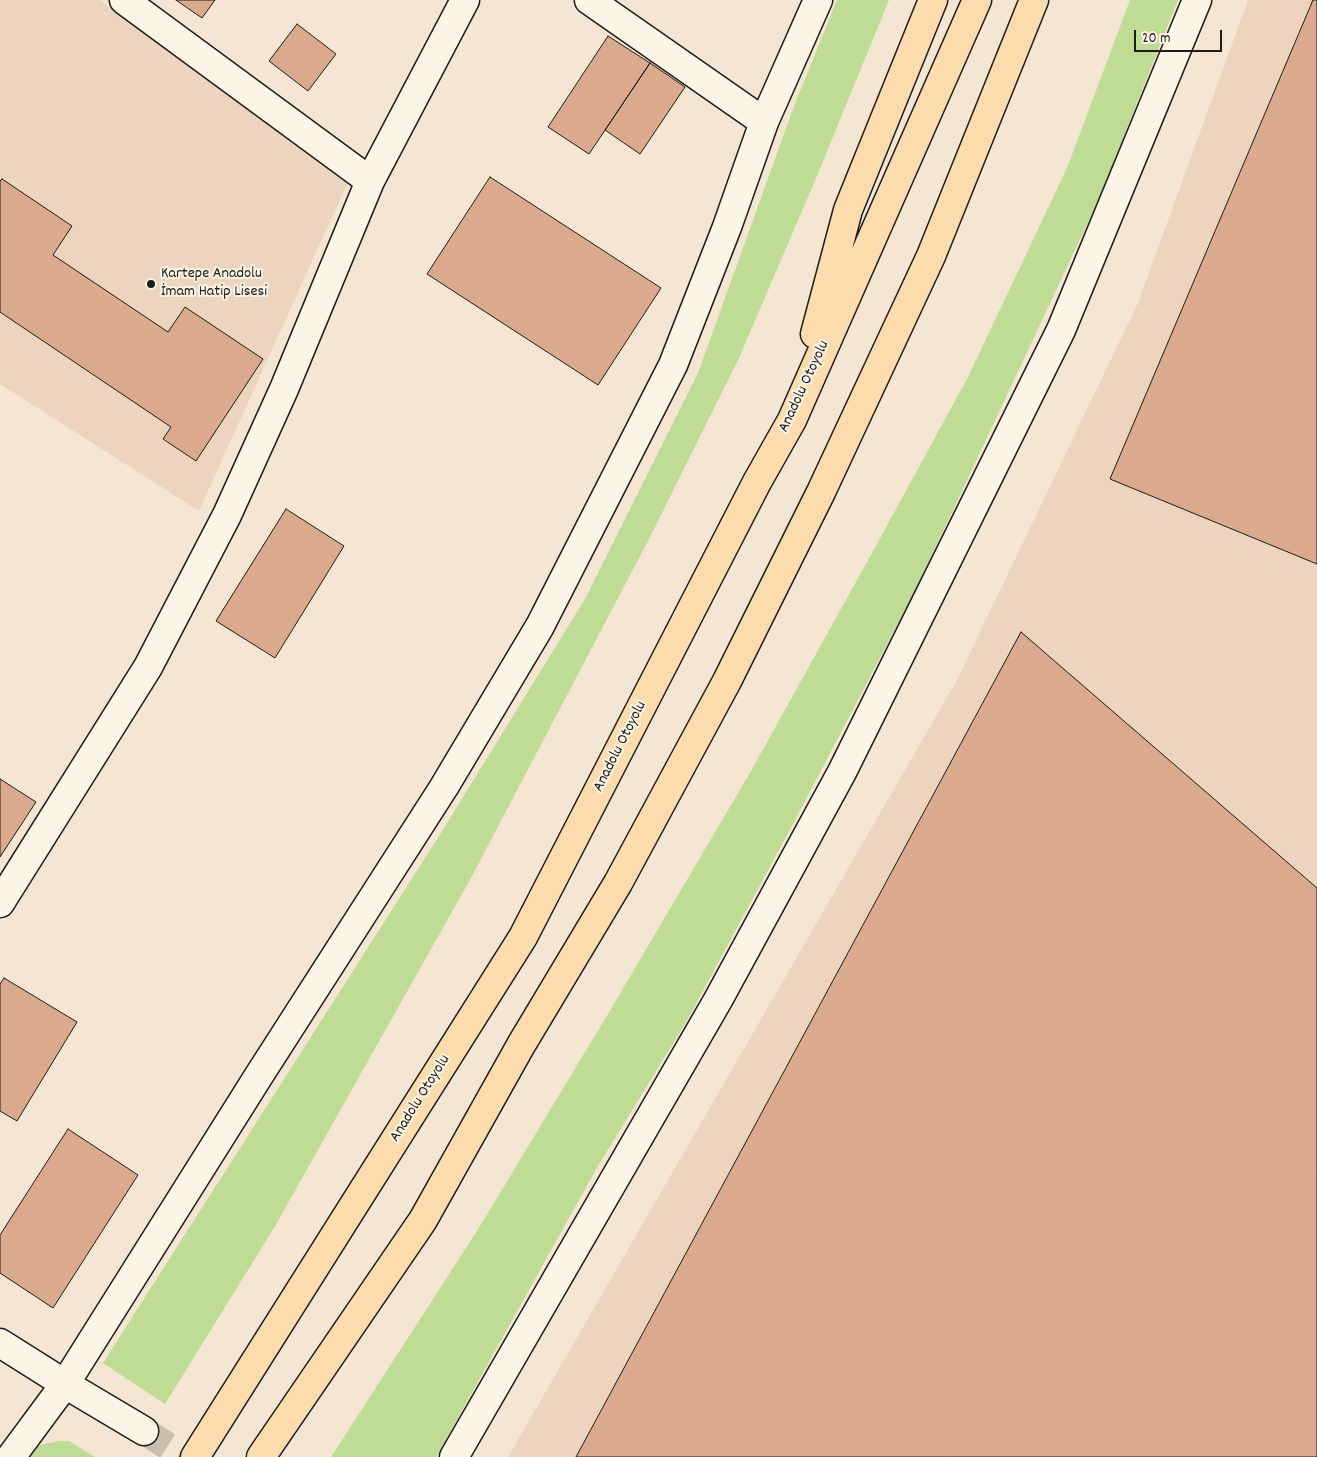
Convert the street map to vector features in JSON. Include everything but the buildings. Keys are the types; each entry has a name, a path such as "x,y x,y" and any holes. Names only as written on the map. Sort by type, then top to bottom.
{"highway":[{"path":"792,420 848,210 934,0"},
{"name":"Anadolu Otoyolu","path":"195,1457 523,938 757,482 792,420 977,0"},
{"path":"261,1457 423,1220 521,1045 618,883 727,681 821,492 931,256 1034,0"}],"street":[{"path":"124,0 370,181"},
{"path":"0,902 148,667 227,515 284,389 370,181 465,0"},
{"path":"589,0 764,122"},
{"path":"11,1457 64,1384 444,787 540,626 673,365 727,227 764,122 818,0"},
{"path":"454,1457 718,1000 842,772 1062,330 1198,0"},
{"path":"0,1343 64,1384 144,1431"}],"shaded area":[{"name":"Kartepe Anadolu İmam Hatip Lisesi","path":"0,0 100,0 347,184 199,511 0,384"},
{"path":"1248,0 1317,0 1317,1457 508,1457 957,680 1138,303"}],"green space":[{"path":"837,0 889,0 817,176 739,358 649,539 471,878 274,1228 165,1404 103,1363 439,836 585,599 698,373 794,106"},
{"path":"1130,0 1178,0 1098,201 915,591 793,824 685,1024 598,1166 436,1457 331,1457 477,1231 608,1014 751,771 872,553 968,377 1067,168"},
{"path":"69,1441 95,1457 27,1457 40,1445"}],"tunnel":[{"path":"144,1431 185,1457"}],"place":[{"name":"Kartepe Anadolu İmam Hatip Lisesi","path":"151,284"}]}
